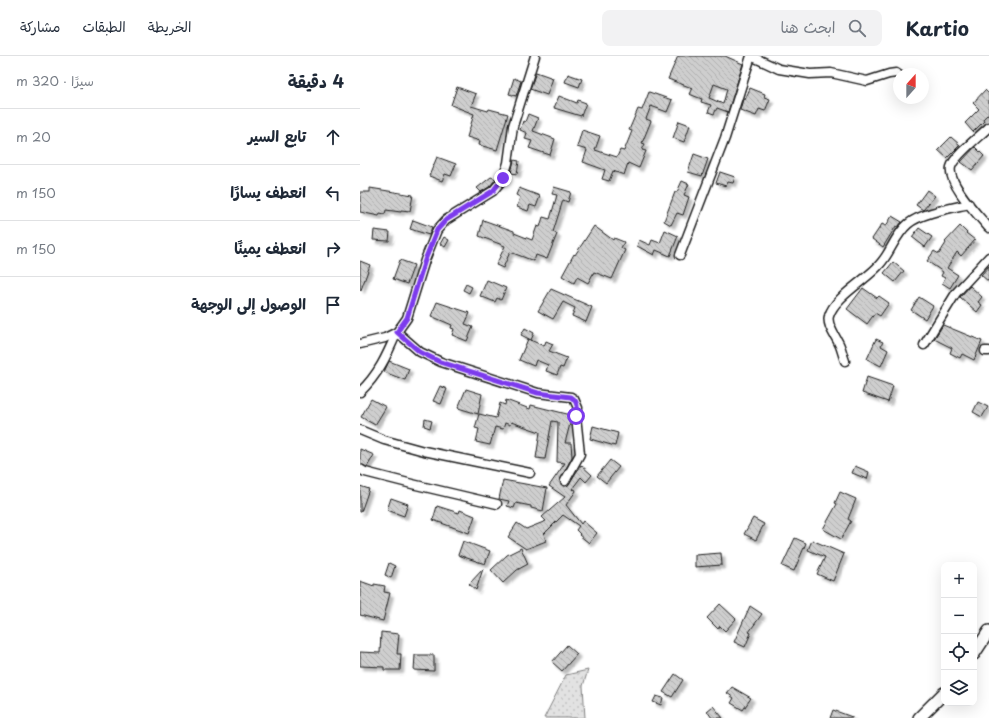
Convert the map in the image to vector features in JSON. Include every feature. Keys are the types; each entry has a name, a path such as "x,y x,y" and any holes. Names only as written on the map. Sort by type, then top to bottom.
{"main road":[{"path":"977,649 989,631"},
{"path":"919,718 941,695"}],"street":[{"path":"360,392 372,381 386,357 397,332 407,318 425,260 437,230 446,220 493,191 503,178 508,163 513,126 535,56"},
{"path":"680,255 725,138 751,56 779,69 810,74 831,73 867,81 893,73"},
{"path":"989,127 956,158 951,166 950,176 969,204 989,228"},
{"path":"845,361 841,348 829,324 828,316 832,309 840,299 880,265 896,237 909,224 927,214 969,204"},
{"path":"924,345 956,293 989,257"},
{"path":"360,344 385,338 397,332"},
{"path":"397,332 420,352 440,362 538,393 571,397 574,399 578,408 576,416 580,454 565,481"},
{"path":"360,430 384,440 424,451 530,473"},
{"path":"360,469 365,472 412,484 498,504"}],"shaded area":[{"path":"588,670 583,686 585,718 544,718 566,675"}],"building":[{"path":"678,56 725,56 743,64 728,112 717,108 714,114 708,112 711,105 701,102 702,99 689,94 692,88 668,79","holes":["714,84 727,89 723,104 709,98"]},
{"path":"536,72 553,78 547,95 530,89"},
{"path":"568,74 582,79 579,87 565,82"},
{"path":"514,78 521,81 516,96 509,94"},
{"path":"457,87 476,94 471,106 488,111 489,109 508,114 497,150 479,145 480,141 467,137 474,114 451,105"},
{"path":"750,88 765,94 764,97 770,99 765,111 759,109 756,116 740,110 743,99 745,100"},
{"path":"985,90 989,94 989,113 983,119 984,121 973,132 965,123 979,109 973,103"},
{"path":"649,92 672,100 667,112 651,106 646,119 651,121 642,143 645,144 642,150 646,151 639,168 628,163 624,175 613,171 609,181 602,179 605,170 583,162 587,150 577,147 582,130 600,136 595,150 617,157 620,150 624,151 632,131 629,130 638,109 642,110"},
{"path":"559,96 577,103 578,100 586,103 581,116 554,108"},
{"path":"528,114 538,118 533,131 555,139 550,155 529,148 532,141 525,139 527,133 520,130 523,121 525,122"},
{"path":"679,121 690,125 684,142 673,138"},
{"path":"951,137 960,145 947,158 938,150"},
{"path":"975,147 984,156 972,170 961,162"},
{"path":"694,154 708,159 702,176 688,172"},
{"path":"437,157 456,164 451,176 445,174 442,181 429,176"},
{"path":"514,160 519,161 517,174 511,173"},
{"path":"720,172 735,177 733,183 728,182 726,186 716,183"},
{"path":"491,177 496,179 489,187 481,192 477,188"},
{"path":"682,181 689,184 684,195 689,197 683,215 677,213 671,225 664,221 675,192 677,192"},
{"path":"554,187 571,192 568,202 563,200 553,232 557,234 547,259 536,255 534,261 510,252 503,268 496,265 505,246 479,236 483,220 514,231 514,233 532,240 537,226 540,227 543,217 550,219 557,195 552,194"},
{"path":"370,188 413,195 410,211 401,210 401,212 386,210 385,214 380,213 379,216 360,212 360,192 370,192"},
{"path":"519,188 540,196 536,207 530,205 528,211 517,207 520,197 516,195"},
{"path":"927,190 935,196 923,210 916,205"},
{"path":"892,216 902,222 898,227 896,226 883,247 872,239 882,224 886,226"},
{"path":"413,220 432,227 429,235 410,229"},
{"path":"594,226 613,240 614,238 624,242 621,248 625,250 612,279 594,272 588,283 577,277 574,283 562,276 574,254 575,255"},
{"path":"960,226 975,240 961,256 957,252 947,268 958,275 950,288 942,283 945,278 941,276 943,272 927,261 934,251 939,254 946,243 945,242"},
{"path":"919,228 932,237 925,247 912,237"},
{"path":"374,230 390,232 389,241 373,240"},
{"path":"665,230 678,236 670,256 656,250 654,255 637,246 639,240 650,245 652,240 660,243"},
{"path":"444,237 449,240 445,247 440,244"},
{"path":"400,260 414,265 407,284 393,279"},
{"path":"360,261 370,265 361,290 360,289"},
{"path":"893,262 904,271 895,282 884,273"},
{"path":"989,266 989,282 981,275"},
{"path":"487,280 506,288 501,300 497,298 495,302 480,296"},
{"path":"466,284 472,287 469,293 463,290"},
{"path":"970,286 982,297 978,302 982,305 977,312 960,297"},
{"path":"863,288 877,298 879,296 889,303 880,316 875,313 867,324 847,309"},
{"path":"551,289 592,307 586,322 572,316 575,308 563,302 553,319 538,311"},
{"path":"919,297 933,306 925,319 911,310"},
{"path":"437,302 470,313 465,324 473,327 467,341 452,335 454,329 451,328 452,325 431,316"},
{"path":"943,325 982,341 974,360 962,354 960,358 950,353 952,348 934,339"},
{"path":"525,328 534,333 531,340 521,335"},
{"path":"528,339 544,346 546,341 553,344 549,351 567,358 563,368 560,367 557,375 546,371 548,365 536,360 534,366 519,360"},
{"path":"876,339 883,342 881,346 888,350 881,366 867,359"},
{"path":"389,361 409,369 405,380 384,372"},
{"path":"867,377 893,386 888,402 862,393"},
{"path":"440,386 447,389 441,404 433,401"},
{"path":"466,389 482,394 478,414 458,408"},
{"path":"371,399 386,407 375,425 361,417"},
{"path":"506,400 530,409 531,405 571,415 565,443 571,443 572,457 560,481 563,486 568,485 581,465 592,475 586,482 581,477 572,489 575,489 576,491 566,505 581,524 583,521 597,533 589,543 579,535 580,534 576,530 579,526 563,515 544,534 546,541 526,549 508,537 517,523 526,529 546,521 542,517 565,497 549,486 565,463 557,462 558,422 552,421 545,459 536,458 540,432 511,422 510,425 505,423 503,429 495,427 490,445 476,442 479,429 475,428 479,414 496,418 500,403 505,405"},
{"path":"978,402 988,407 982,417 973,412"},
{"path":"425,419 432,421 430,428 424,426"},
{"path":"593,426 618,433 615,446 590,439"},
{"path":"360,449 374,455 367,467 360,464"},
{"path":"610,460 619,467 606,483 597,476"},
{"path":"855,466 869,472 867,479 852,473"},
{"path":"503,480 547,488 543,511 531,508 531,506 516,503 514,508 507,506 509,501 499,499"},
{"path":"360,486 369,489 361,512 360,512"},
{"path":"840,492 856,499 848,519 851,521 841,539 823,529 837,504 835,503"},
{"path":"391,498 408,504 404,516 387,510"},
{"path":"437,506 459,513 460,510 475,516 469,533 433,520"},
{"path":"753,518 764,524 756,540 744,534"},
{"path":"795,538 806,543 794,571 782,566"},
{"path":"812,540 844,554 833,581 817,574 825,557 808,550"},
{"path":"463,541 490,551 485,564 458,555"},
{"path":"521,548 528,564 517,570 503,583 491,570 507,555"},
{"path":"721,553 722,565 695,567 695,555"},
{"path":"389,563 395,566 391,578 385,575"},
{"path":"483,569 476,590 469,584"},
{"path":"360,581 374,586 374,584 385,586 384,592 390,593 383,621 360,615"},
{"path":"720,604 736,619 725,631 720,626 718,629 707,618"},
{"path":"750,606 762,614 749,632 751,633 745,647 734,642"},
{"path":"381,632 399,634 397,654 401,654 400,670 384,670 384,667 360,666 360,652 380,653"},
{"path":"567,645 577,654 562,671 552,662"},
{"path":"415,655 434,655 434,671 414,670"},
{"path":"675,674 683,680 672,697 663,692"},
{"path":"732,687 751,698 743,710 731,703 734,698 727,693"},
{"path":"656,696 663,698 661,705 653,702"},
{"path":"713,706 723,718 712,718 707,711"},
{"path":"833,710 852,717 852,718 830,718"}],"route":[{"path":"503,178 493,191 446,220 437,230 425,260 407,318 397,332 420,352 440,362 538,393 571,397 574,399 578,408 576,416"}]}
